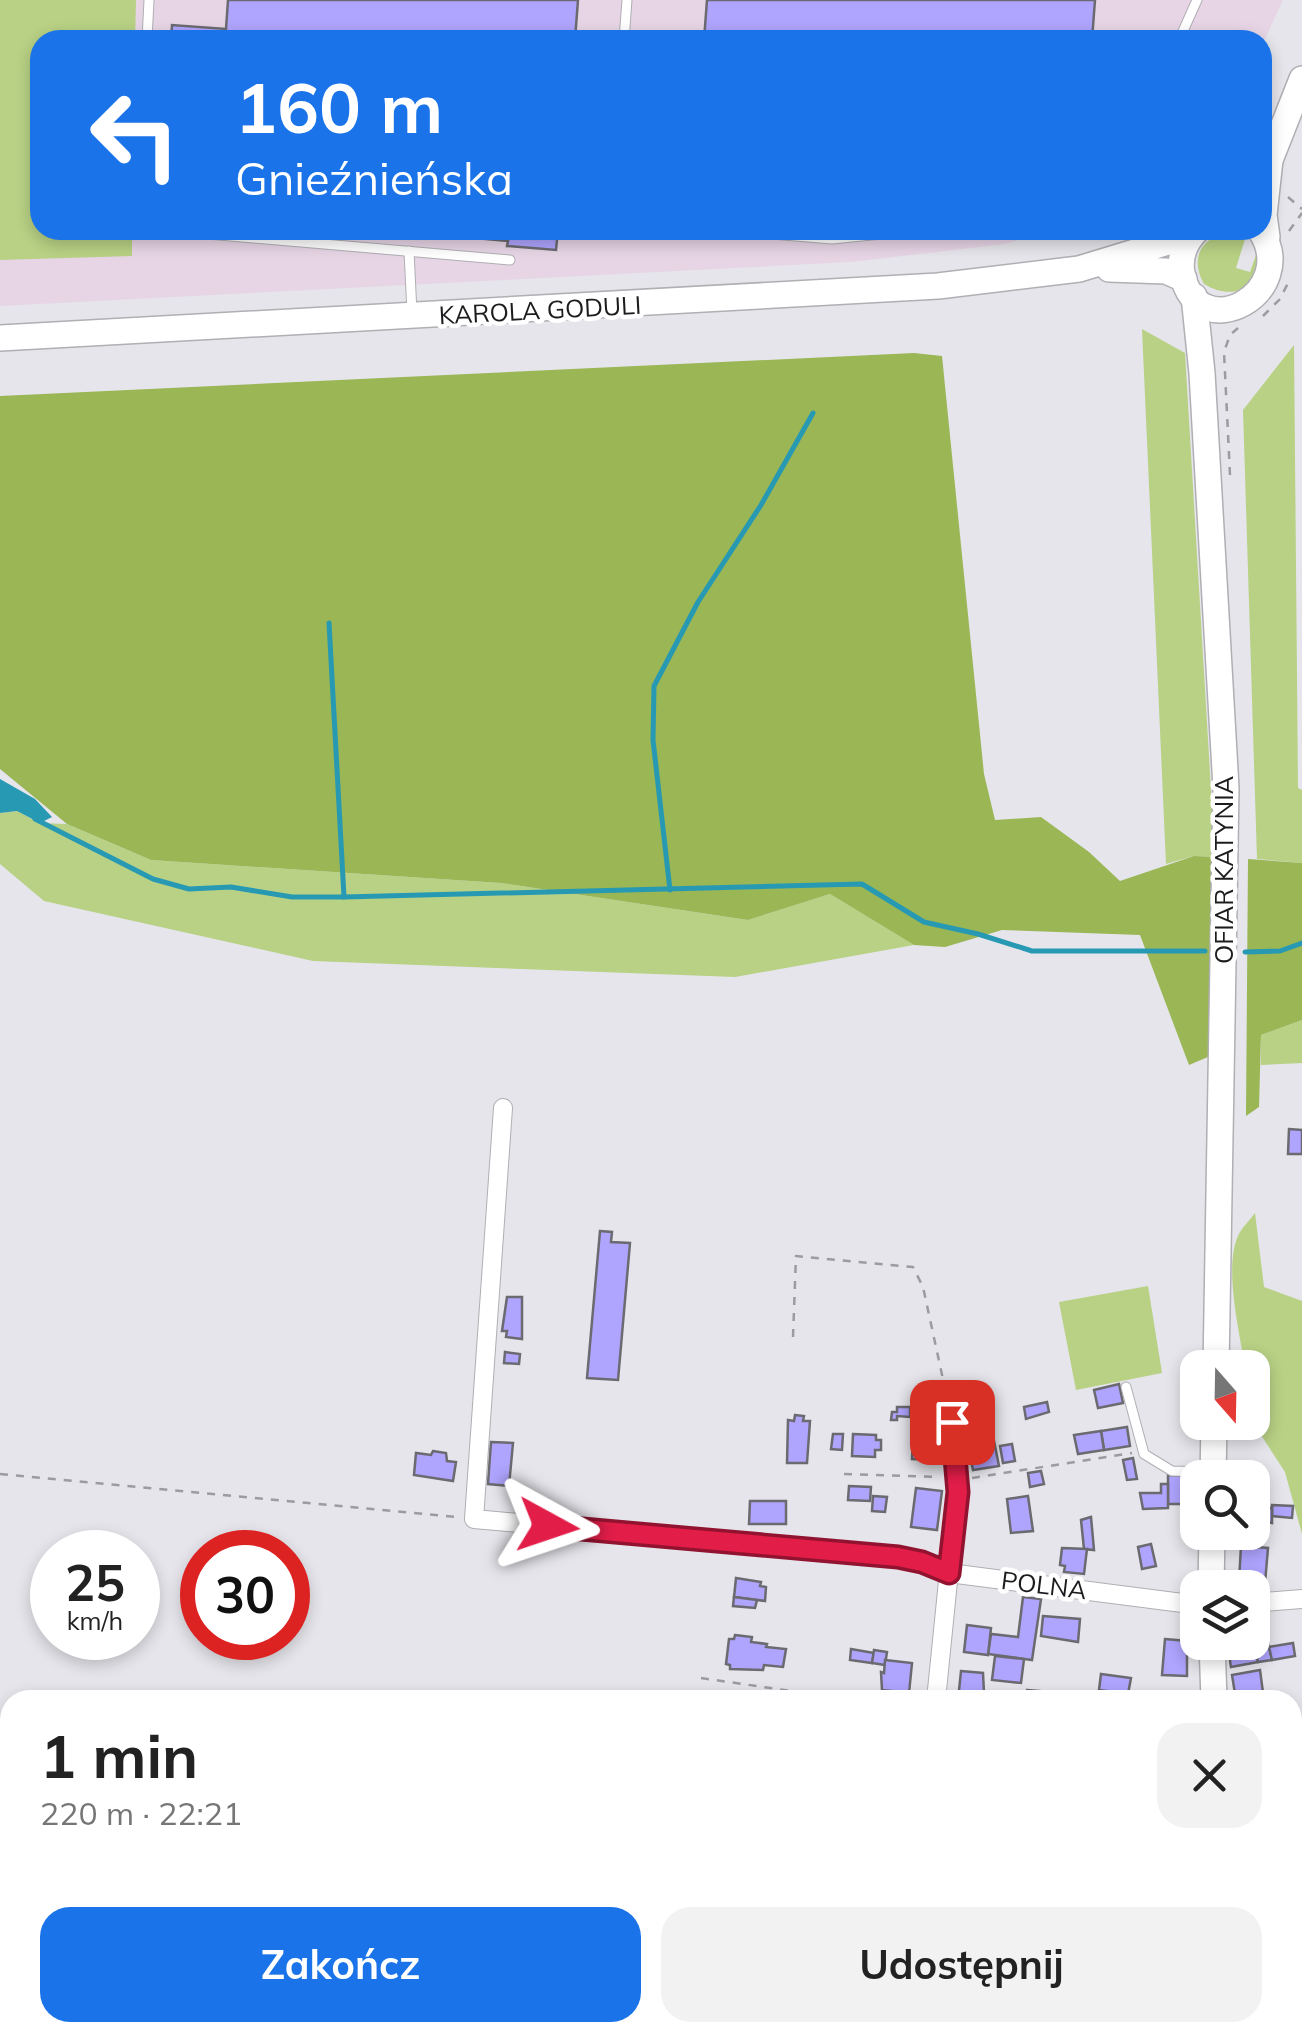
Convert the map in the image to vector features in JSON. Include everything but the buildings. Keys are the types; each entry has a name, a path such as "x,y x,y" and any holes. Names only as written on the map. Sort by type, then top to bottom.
{"street":[{"path":"1272,151 1302,80"},
{"name":"KAROLA GODULI","path":"1079,269 1172,240"},
{"name":"OFIAR KATYNIA","path":"1190,240 1182,256 1202,373 1226,788 1216,1350"},
{"name":"OFIAR KATYNIA","path":"1202,373 1222,322 1262,296 1274,274 1272,240"},
{"name":"KAROLA GODULI","path":"0,338 872,292 1079,269 1166,271 1212,308 1241,309"},
{"path":"474,1519 504,1108"},
{"path":"937,1690 957,1478 952,1422"},
{"name":"POLNA","path":"474,1519 898,1557 949,1573 1180,1603"},
{"path":"1270,1602 1302,1598"},
{"path":"1213,1660 1214,1690"}],"lane":[{"path":"147,30 150,0"},
{"path":"625,30 627,0"},
{"path":"1184,30 1197,0"},
{"path":"279,240 510,260"},
{"path":"409,251 412,316"},
{"path":"1126,1387 1144,1454 1180,1472"}],"path":[{"path":"1272,235 1290,225 1302,211 1293,200 1279,194"},
{"path":"793,1337 796,1256 913,1267 923,1287 952,1422"},
{"path":"844,1474 957,1478 1144,1454"},
{"path":"0,1474 474,1519"},
{"path":"701,1678 784,1690"}],"shaded area":[{"path":"0,0 1283,0 1269,30 30,30 30,240 1019,240 851,262 0,306"}],"green space":[{"path":"0,0 136,0 135,30 30,30 30,240 132,240 132,256 0,260"},
{"path":"1210,240 1245,240 1236,268 1250,272 1256,255 1254,277 1249,284 1234,292 1224,292 1204,284 1198,258"},
{"path":"1142,329 1185,353 1215,857 1194,856 1166,864"},
{"path":"1294,345 1302,863 1257,859 1243,410"},
{"path":"914,353 942,356 984,774 995,820 1041,817 1089,852 1120,881 1194,856 1215,857 1215,1054 1189,1065 1140,935 1002,930 945,947 914,945 830,894 748,920 501,883 151,860 67,824 0,769 0,396"},
{"path":"17,811 40,823 67,824 151,860 501,883 748,920 830,894 914,945 735,977 313,961 44,901 0,864 0,813"},
{"path":"1248,859 1302,863 1302,1020 1261,1035 1259,1107 1246,1116"},
{"path":"1302,1020 1302,1063 1261,1065 1261,1035"},
{"path":"1255,1213 1264,1287 1302,1301 1302,1534 1285,1472 1264,1440 1270,1440 1270,1350 1242,1350 1232,1279 1232,1261 1240,1232"},
{"path":"1148,1286 1162,1373 1076,1390 1059,1302"}],"water":[{"path":"0,779 35,799 52,817 40,823 17,811 0,813"}],"waterway":[{"path":"670,890 653,740 654,686 698,602 761,505 813,413"},
{"path":"329,623 344,897"},
{"path":"35,819 153,879 189,889 231,887 292,897 344,897 862,884 924,922 1032,951 1205,951"},
{"path":"1245,952 1280,951 1302,943"}],"route":[{"path":"548,1526 898,1557 949,1573 958,1492 952,1422"}]}
